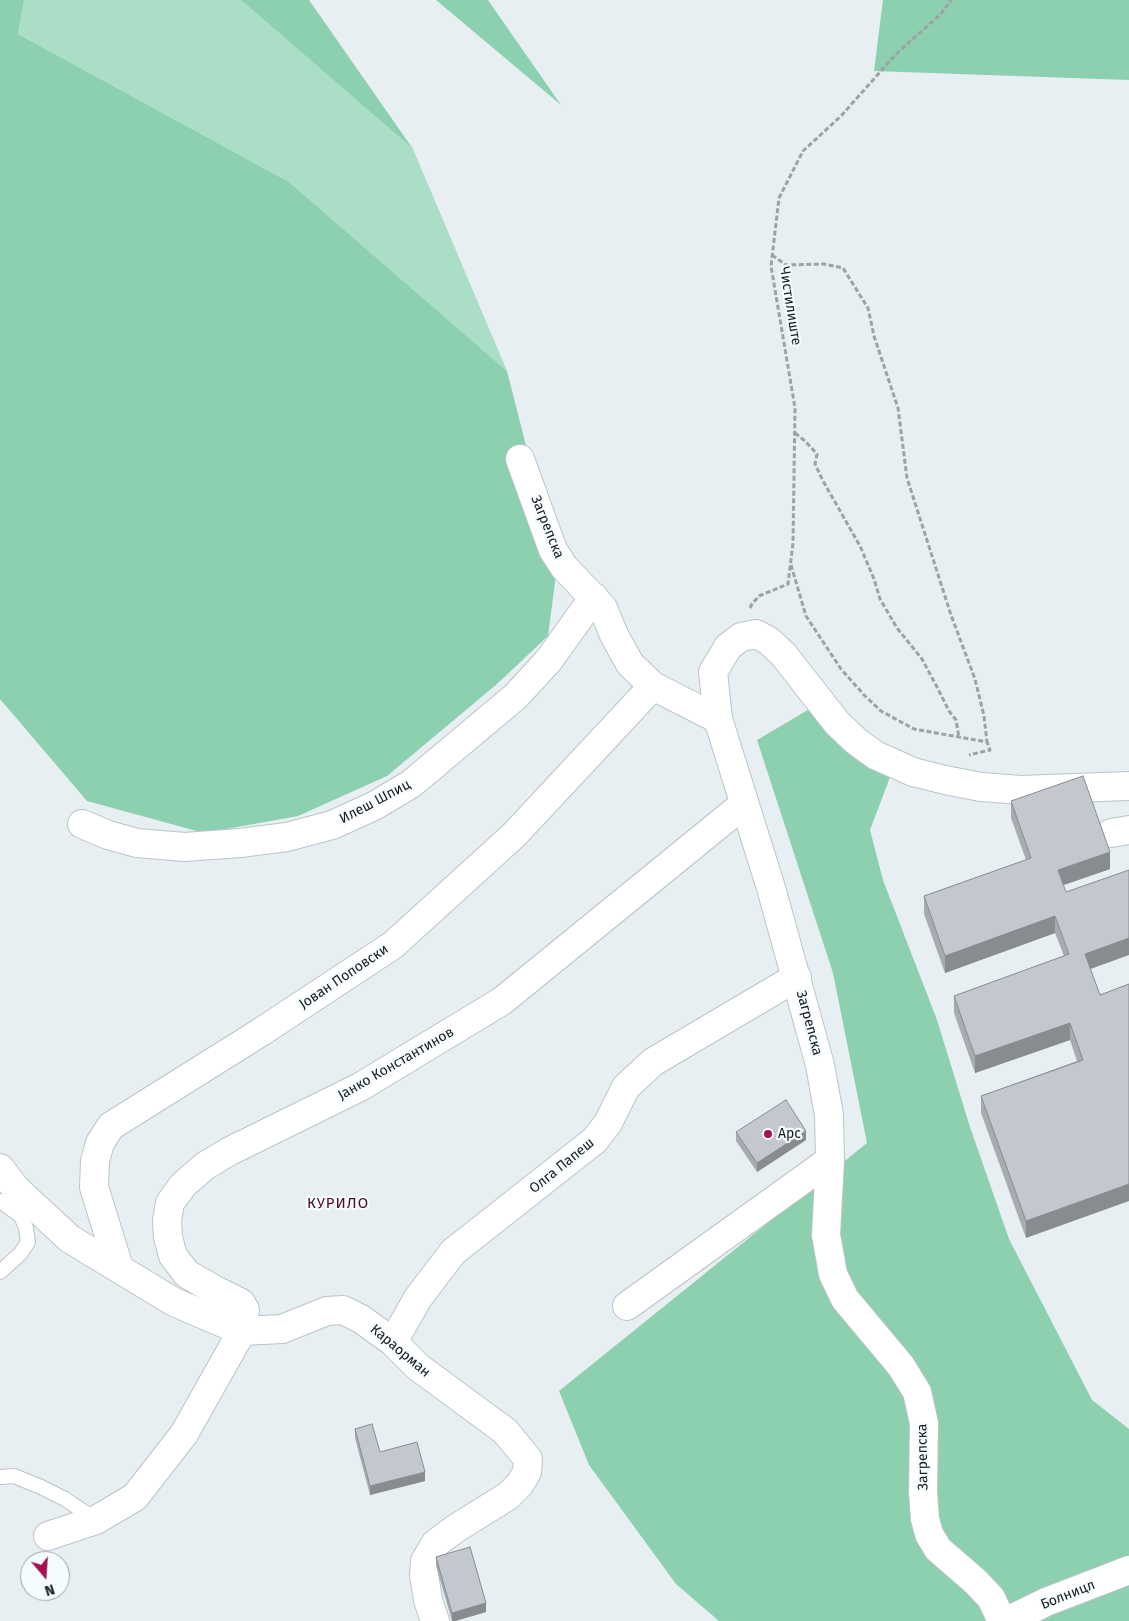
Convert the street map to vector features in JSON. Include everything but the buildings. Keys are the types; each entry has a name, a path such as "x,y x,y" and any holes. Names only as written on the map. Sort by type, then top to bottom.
{"street":[{"name":"Загрепска","path":"520,458 553,550 564,567 603,608 614,635 630,664 653,686 718,719 797,977 820,1065 829,1115 830,1160 826,1236 833,1274 844,1299 901,1366 917,1392 924,1422 924,1519 929,1534 938,1549 976,1582 991,1598 1002,1621"},
{"name":"Илеш Шпиц","path":"82,824 108,835 137,843 185,847 287,838 332,825 374,806 411,784 516,696 549,660 594,597"},
{"path":"718,719 713,672 728,647 741,637 756,634 769,641 783,654 837,723 856,740 875,755 913,772 981,787 1022,790 1129,786"},
{"name":"Јован Поповски","path":"119,1268 94,1187 95,1161 100,1143 110,1126 261,1032 393,945 514,835 653,686"},
{"name":"Јанко Константинов","path":"242,1331 245,1310 241,1303 213,1290 187,1274 173,1256 168,1237 167,1220 170,1203 183,1185 205,1166 230,1151 360,1087 502,1001 744,804"},
{"name":"Олга Папеш","path":"393,1342 418,1298 453,1252 595,1140 608,1123 626,1087 653,1062 797,977"},
{"path":"627,1306 830,1160"},
{"name":"Караорман","path":"0,1168 16,1189 70,1239 174,1302 242,1331 282,1329 327,1311 343,1310 361,1319 393,1342 418,1367 505,1432 528,1458 527,1472 520,1484 508,1496 455,1529 435,1544 425,1561 424,1575 428,1600 435,1621"},
{"path":"48,1536 96,1520 135,1497 184,1434 242,1331"},
{"name":"Болницл","path":"1007,1621 1046,1602 1129,1570"}],"lane":[{"path":"0,1201 20,1216 26,1228 28,1242 21,1254 0,1272"},
{"path":"0,1477 14,1476 41,1487 65,1499 96,1520"}],"path":[{"name":"Чистилиште","path":"741,637 752,604 759,596 788,584 793,543 794,408 771,266 779,198 803,150 841,116 897,52 941,14 951,0"},
{"path":"772,255 786,265 824,264 843,268 868,308 874,336 898,408 907,478 951,615 975,679 984,716 986,742 990,750 965,757"},
{"path":"794,432 817,454 815,464 860,546 880,599 897,628 922,659 949,711 956,720 959,738"},
{"name":"Чистилиште","path":"790,562 806,616 841,669 881,711 914,729 986,742"}],"green space":[{"path":"0,0 24,0 18,34 289,182 507,371 557,567 548,636 497,684 387,776 298,816 204,833 87,801 0,699"},
{"path":"24,0 241,0 413,149 507,371 289,182 18,34"},
{"path":"241,0 309,0 413,149"},
{"path":"436,0 488,0 561,105"},
{"path":"883,0 1129,0 1129,80 874,71"},
{"path":"813,707 895,764 870,830 883,880 937,1020 970,1127 1009,1239 1092,1400 1129,1429 1129,1621 719,1621 676,1584 589,1465 559,1391 867,1143 833,973 757,740"}],"place":[{"name":"Арс","path":"768,1134"}],"district":[{"name":"КУРИЛО","path":"338,1204"}]}
